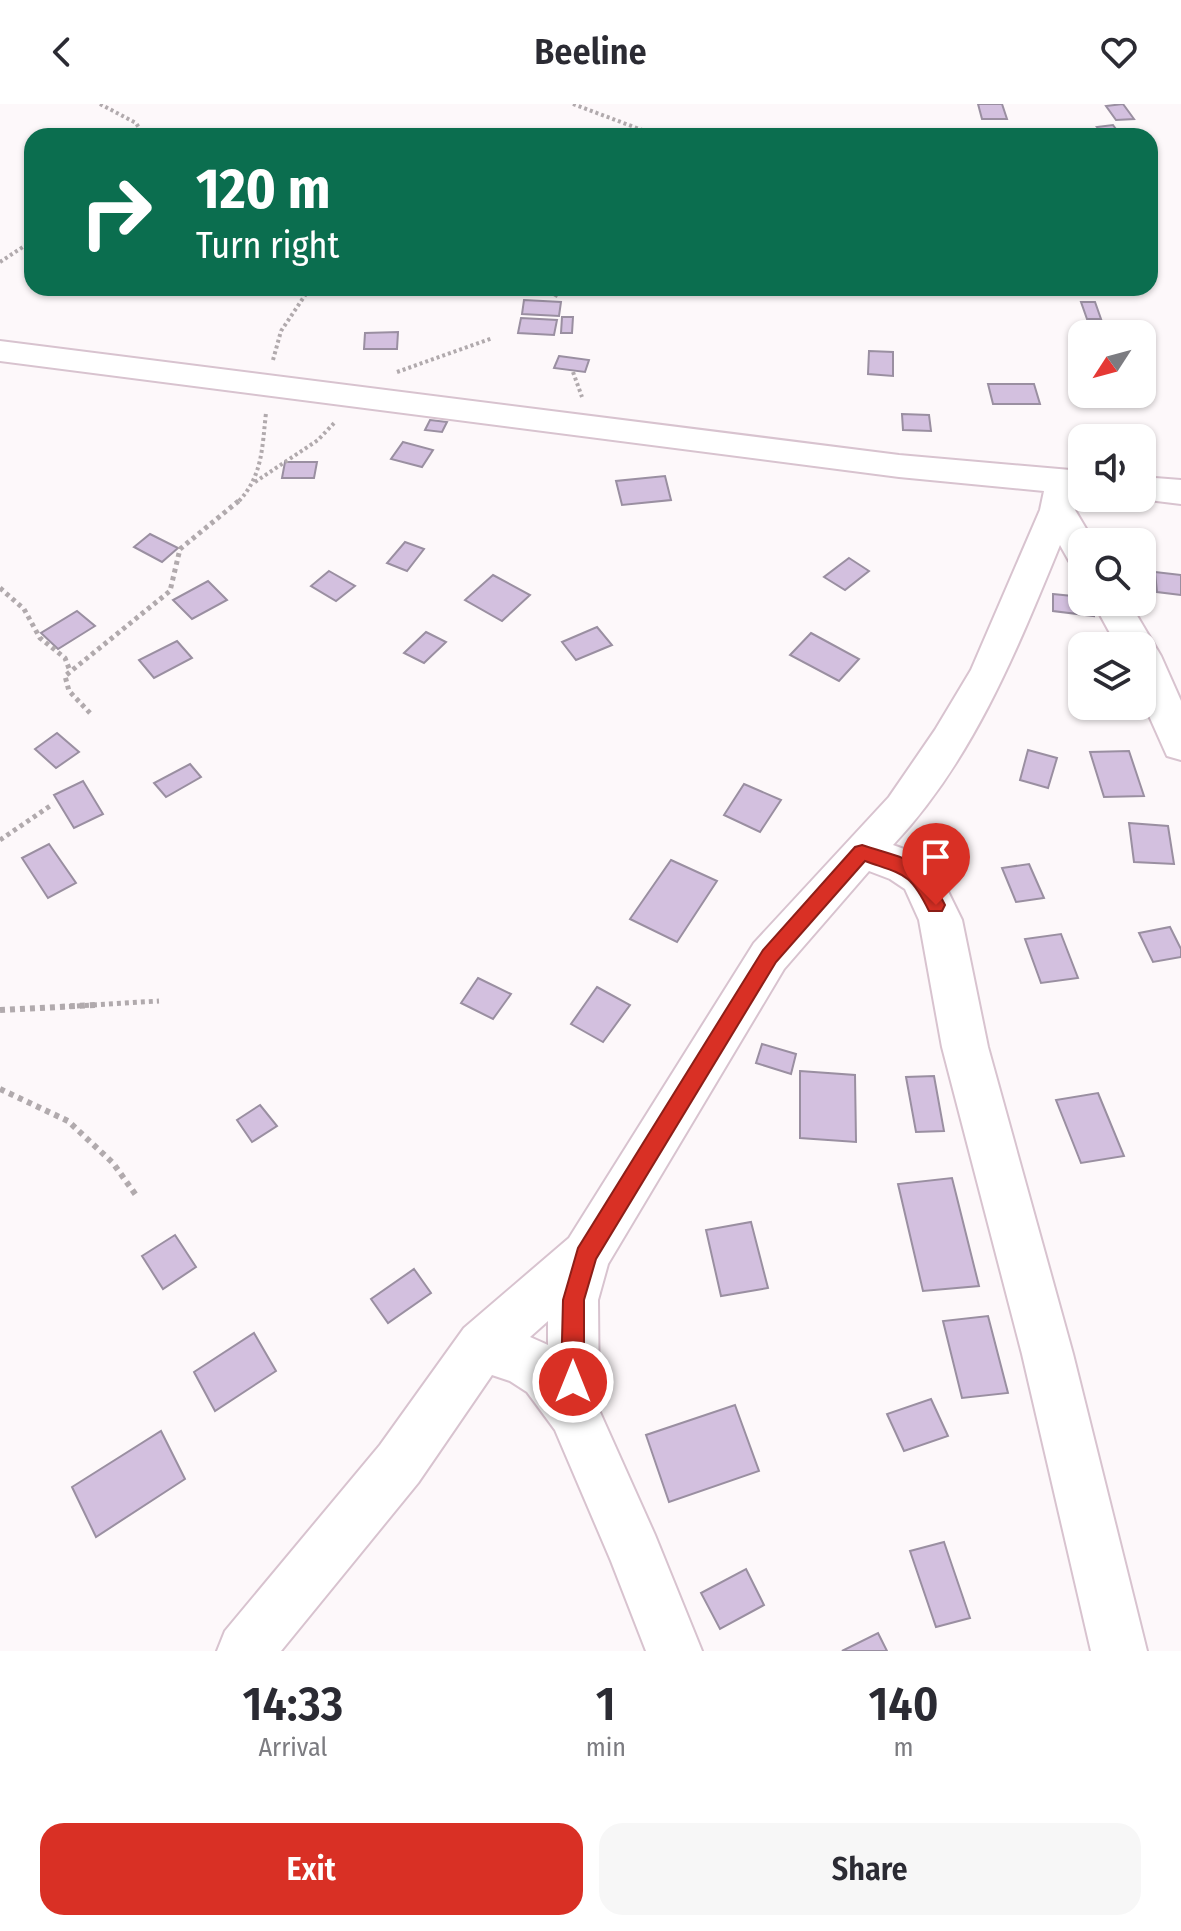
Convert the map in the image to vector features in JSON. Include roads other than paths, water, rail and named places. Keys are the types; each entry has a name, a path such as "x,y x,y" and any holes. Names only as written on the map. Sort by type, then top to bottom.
{"street":[{"path":"0,351 899,466 1067,491"},
{"path":"1156,490 1181,492"},
{"path":"1067,491 1076,528"},
{"path":"573,1412 573,1300 586,1255 769,956 903,808 949,741 989,672 1067,491"},
{"path":"1156,688 1181,745"},
{"path":"862,852 914,871 924,882 936,905 961,1033 1049,1358 1096,1566 1119,1651"},
{"path":"245,1651 399,1464 482,1346 586,1255"},
{"path":"482,1346 536,1364 555,1381 573,1412 636,1554 674,1651"}]}
